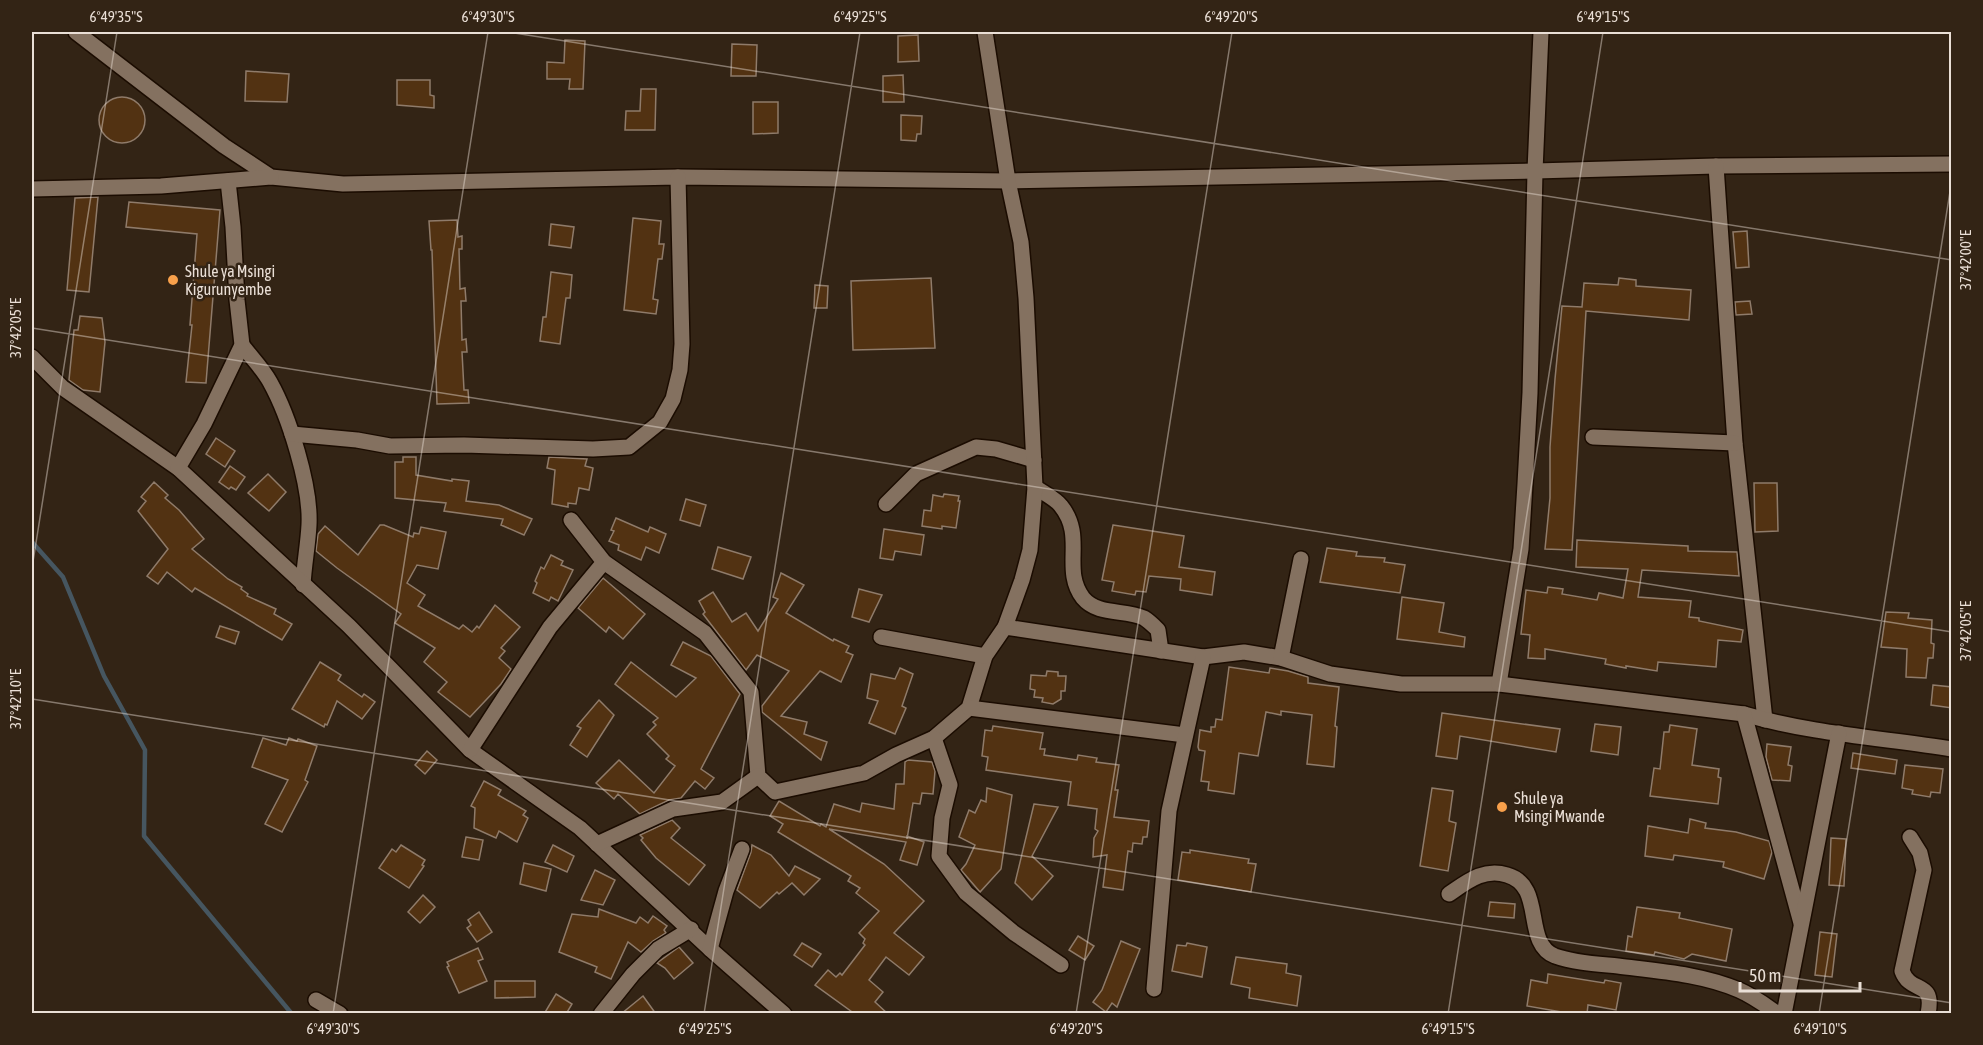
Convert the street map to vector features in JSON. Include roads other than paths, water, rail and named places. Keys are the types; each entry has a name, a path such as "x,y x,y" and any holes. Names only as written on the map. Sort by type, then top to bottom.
{"street":[{"path":"76,32 224,146 271,177"},
{"path":"571,520 604,562 705,633 751,692 758,776 775,792 864,773 934,738 969,708 985,656 1005,627 1016,600 1030,550 1035,487 1021,242 1008,181 984,32"},
{"path":"1499,684 1521,549 1530,393 1541,32"},
{"path":"32,189 160,186 271,177 343,184 678,177 1008,181 1716,166 1952,165"},
{"path":"1716,166 1735,443 1765,720"},
{"path":"292,434 357,440 390,446 629,447 660,422 673,399 680,370 682,344 678,177"},
{"path":"228,181 242,345 269,381 284,411 292,434 308,509 309,524 303,585"},
{"path":"178,468 204,424 242,345"},
{"path":"32,357 63,388 178,468 349,626 470,750 580,828 710,949 784,1014"},
{"path":"1593,437 1735,443"},
{"path":"886,504 916,474 976,447 996,449 1034,460"},
{"path":"1035,487 1061,505 1072,526 1074,542 1072,566 1075,584 1085,600 1099,608 1143,618 1158,630 1161,651"},
{"path":"1281,658 1301,559"},
{"path":"470,750 550,627 604,562"},
{"path":"1005,627 1203,657 1244,652 1281,658 1330,674 1401,684 1499,684 1744,714 1839,733 1952,749"},
{"path":"881,637 985,656"},
{"path":"1154,989 1169,811 1203,657"},
{"path":"969,708 1185,735"},
{"path":"1744,714 1802,926"},
{"path":"1784,1014 1839,733"},
{"path":"934,738 950,785 942,818 939,856 966,893 1014,933 1061,965"},
{"path":"597,844 673,808 722,801 758,776"},
{"path":"1910,837 1923,859 1924,870 1902,971 1909,982 1928,993 1930,1004 1928,1014"},
{"path":"710,949 726,891 742,849"},
{"path":"1449,894 1482,874 1499,873 1517,878 1528,894 1542,946 1554,956 1668,972 1719,983 1753,997 1778,1014"},
{"path":"601,1014 633,974 658,949 691,929"},
{"path":"316,1000 340,1014"}],"waterway":[{"path":"32,542 63,577 104,676 145,750 144,836 292,1014"}],"place":[{"name":"Shule ya Msingi Kigurunyembe","path":"173,280"},
{"name":"Shule ya Msingi Mwande","path":"1502,807"}]}
